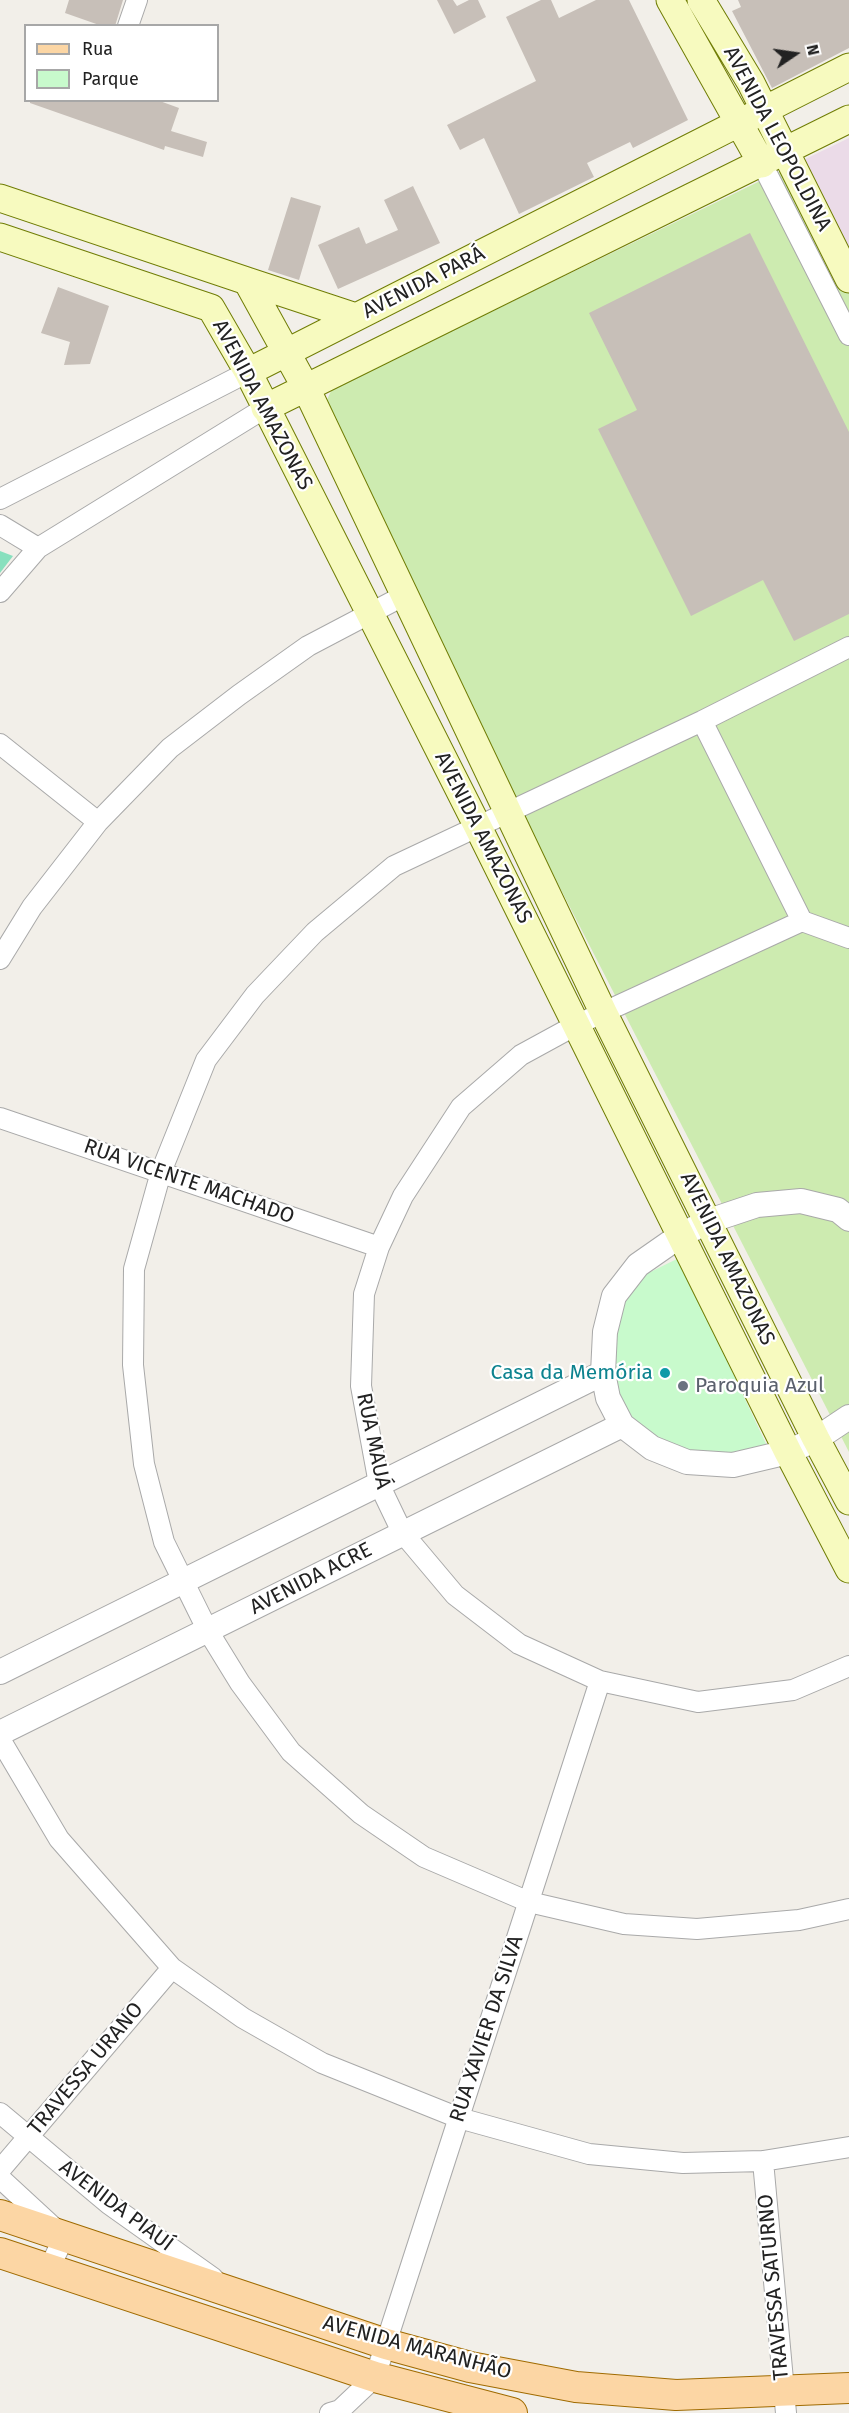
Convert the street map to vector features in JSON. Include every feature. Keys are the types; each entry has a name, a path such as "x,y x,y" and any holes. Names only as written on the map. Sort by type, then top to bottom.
{"main road":[{"name":"AVENIDA LEOPOLDINA","path":"670,0 762,164"},
{"name":"AVENIDA LEOPOLDINA","path":"701,0 751,83 849,279"},
{"name":"AVENIDA PARÁ","path":"248,372 849,67"},
{"name":"AVENIDA PARÁ","path":"265,408 849,119"},
{"path":"0,198 356,317"},
{"name":"AVENIDA AMAZONAS","path":"0,237 211,308 248,372 478,827 788,1452 849,1569"},
{"name":"AVENIDA AMAZONAS","path":"247,281 306,388 603,1012 849,1501"},
{"name":"AVENIDA MARANHÃO","path":"0,2215 386,2344 470,2367 576,2387 785,2402 849,2388"},
{"name":"AVENIDA MARANHÃO","path":"0,2253 375,2377 512,2413"}],"street":[{"path":"129,24 137,0"},
{"path":"762,164 849,335"},
{"name":"AVENIDA PARÁ","path":"0,499 248,372"},
{"name":"AVENIDA PARÁ","path":"0,592 38,548 265,408"},
{"path":"0,525 38,548"},
{"path":"0,959 32,907 98,822 170,748 308,646 405,595"},
{"path":"849,648 702,721 394,866 315,932 255,995 206,1060 161,1172 134,1269 133,1365 144,1464 164,1542 208,1631 240,1683 291,1752 361,1814 424,1857 529,1902 624,1924 697,1929 800,1920 849,1909"},
{"path":"702,721 801,921 849,938"},
{"path":"0,744 98,822"},
{"name":"RUA MAUÁ","path":"801,921 603,1012 520,1055 460,1107 403,1196 379,1247 364,1294 361,1386 379,1484 402,1532 455,1595 519,1644 600,1682 698,1702 793,1690 849,1666"},
{"name":"RUA VICENTE MACHADO","path":"0,1118 379,1247"},
{"path":"849,1219 838,1210 801,1201 757,1205 709,1221 681,1235 638,1264 614,1296 605,1332 603,1372 608,1398 622,1425 652,1448 687,1462 733,1465 788,1452 816,1439 849,1417"},
{"path":"0,1672 603,1372"},
{"name":"AVENIDA ACRE","path":"0,1733 622,1425"},
{"name":"RUA XAVIER DA SILVA","path":"375,2377 600,1682"},
{"path":"0,1739 59,1839 172,1968 243,2018 322,2063 459,2118 589,2154 683,2163 763,2161 849,2147"},
{"name":"TRAVESSA URANO","path":"0,2170 172,1968"},
{"name":"AVENIDA PIAUÍ","path":"0,2113 109,2204 235,2294"},
{"name":"TRAVESSA SATURNO","path":"763,2161 785,2402"},
{"path":"0,2178 64,2237 49,2269"},
{"path":"330,2413 340,2410 375,2377"}],"shaded area":[{"path":"849,138 849,266 797,163"}],"green space":[{"path":"797,163 849,266 849,1452 409,593 325,404 332,389"},
{"path":"0,551 13,556 0,573"},
{"path":"679,1258 767,1446 737,1455 691,1454 656,1442 629,1418 609,1371 621,1299 644,1275"}],"building":[{"path":"69,0 123,0 116,24 96,24 65,13"},
{"path":"437,0 453,0 457,6 469,0 478,0 486,17 454,34"},
{"path":"541,0 551,0 559,18 596,0 629,0 688,120 633,148 630,142 587,163 594,177 519,214 484,138 460,150 447,125 536,81 506,17"},
{"path":"738,0 849,0 849,48 772,88 732,11 741,7"},
{"path":"162,102 179,108 171,131 207,142 203,157 165,146 164,150 30,103"},
{"path":"413,186 440,243 338,289 318,245 359,227 366,244 398,230 384,200"},
{"path":"291,197 321,206 299,280 268,270"},
{"path":"750,233 849,432 849,614 794,641 763,580 691,616 598,429 637,410 589,313"},
{"path":"58,287 109,306 90,364 64,365 70,342 41,333"}],"place":[{"name":"Casa da Memória","path":"665,1373"},
{"name":"Paroquia Azul","path":"683,1386"}]}
